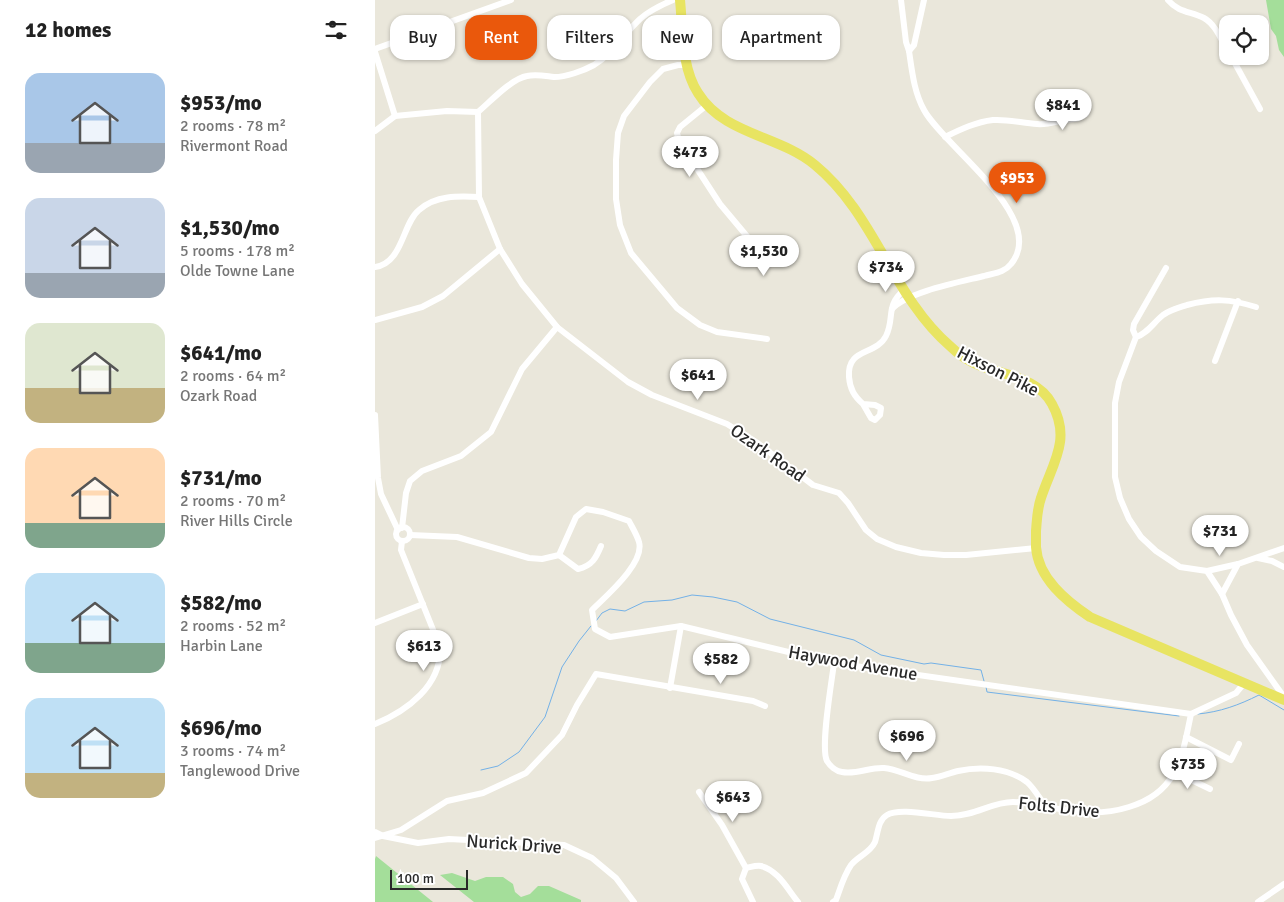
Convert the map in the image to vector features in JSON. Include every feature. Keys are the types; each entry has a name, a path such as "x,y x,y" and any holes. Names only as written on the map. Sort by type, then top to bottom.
{"main road":[{"name":"Hixson Pike","path":"680,0 689,74 707,106 734,126 771,140 805,157 821,170 844,192 857,210 907,294 934,331 967,360 1021,379 1047,396 1053,405 1061,424 1061,441 1053,468 1040,500 1037,516 1036,548 1040,562 1050,581 1069,603 1085,614 1284,699"}],"street":[{"path":"395,116 375,50 511,0"},
{"path":"375,131 395,116 447,111 478,112 517,79 540,75 555,77 593,65 605,56 645,15 673,0"},
{"path":"863,404 851,389 849,369 852,361 885,338 892,310 907,294 1006,270 1018,255 1019,232 1007,207 985,178 945,137 925,110 914,83 906,42 901,0"},
{"path":"909,51 914,44 924,0"},
{"path":"1168,0 1179,9 1203,18 1211,24 1219,37"},
{"path":"688,65 678,65 663,69 623,116 618,133 616,160 616,199 620,225 631,253 677,308 699,325 717,332 767,339"},
{"path":"1236,65 1260,109"},
{"path":"945,137 972,124 990,120 1011,120 1039,124 1058,122 1083,117 1087,109 1084,100 1079,98 1073,99 1068,103 1058,122"},
{"path":"707,106 680,127 677,133 679,141 720,204 761,253"},
{"name":"Ozark Road","path":"478,112 479,196 500,248 522,284 557,327 629,382 652,395 727,424 756,442 813,485 839,493 866,530 877,539 896,547 921,553 944,555 966,555 1036,548"},
{"path":"375,267 392,256 401,245 417,211 424,206 452,196 479,196"},
{"path":"375,320 422,308 443,296 500,248"},
{"path":"1166,268 1134,324 1133,330 1136,337 1119,382 1115,403 1115,477 1120,498 1129,519 1137,531 1156,551 1180,568 1207,571 1238,564 1284,548"},
{"path":"1136,337 1141,336 1171,310 1205,300 1238,301 1256,307"},
{"path":"1215,361 1238,301"},
{"path":"375,724 408,706 425,691 438,670 441,657 440,647 401,550 401,541 397,536 410,482 422,471 461,456 491,432 522,369 557,327"},
{"path":"375,415 378,478 381,494 400,529"},
{"name":"Haywood Avenue","path":"559,556 577,518 586,509 603,512 629,521 640,543 636,563 592,610 595,629 610,636 681,626 834,663 1191,714"},
{"path":"400,529 408,529 410,535"},
{"path":"401,541 406,540 410,535"},
{"path":"410,535 457,537 529,558 542,559 559,556 578,569 587,567 596,558 601,546"},
{"path":"1257,558 1272,561 1284,567"},
{"path":"1222,594 1238,564"},
{"path":"1207,571 1222,594 1247,645 1284,699"},
{"path":"375,624 423,604"},
{"path":"670,688 681,626"},
{"path":"834,663 825,730 826,760 833,768 842,772 857,772 885,768 917,777 931,778 971,769 993,769 1013,774 1029,783 1045,807"},
{"path":"375,838 401,830 447,801 483,793 526,774 562,735 595,674 753,701 765,706"},
{"path":"1191,714 1207,705 1224,700 1236,692 1245,682"},
{"name":"Folts Drive","path":"833,902 836,900 851,865 871,849 879,824 887,815 904,811 949,816 967,815 1001,802 1015,802 1090,813 1122,809 1148,800 1158,794 1168,784 1175,772 1191,714"},
{"path":"1186,737 1231,760 1239,744"},
{"path":"1175,772 1210,789"},
{"path":"699,792 723,827 746,868 742,879 753,902"},
{"name":"Nurick Drive","path":"375,832 383,836 417,843 449,839 564,845 592,858 616,878 634,902"},
{"path":"746,868 760,866 769,869 783,882 798,902"},
{"path":"1258,902 1284,884"}],"green space":[{"path":"1266,0 1284,0 1284,57 1279,50 1276,36 1271,29"},
{"path":"376,856 433,902 375,902"},
{"path":"452,873 475,881 486,877 503,877 513,884 515,892 521,897 530,894 538,886 549,886 581,900 581,902 474,902 440,875"}],"waterway":[{"path":"596,621 602,613 610,609 625,611 644,602 672,600 692,595 713,597 737,602 770,619 854,640 881,655 924,664 931,663 981,670 984,681"},
{"path":"481,770 498,766 519,752 545,717 562,667 591,626"},
{"path":"986,687 987,692 1179,716"},
{"path":"1198,714 1229,708 1259,695 1284,710"}]}
